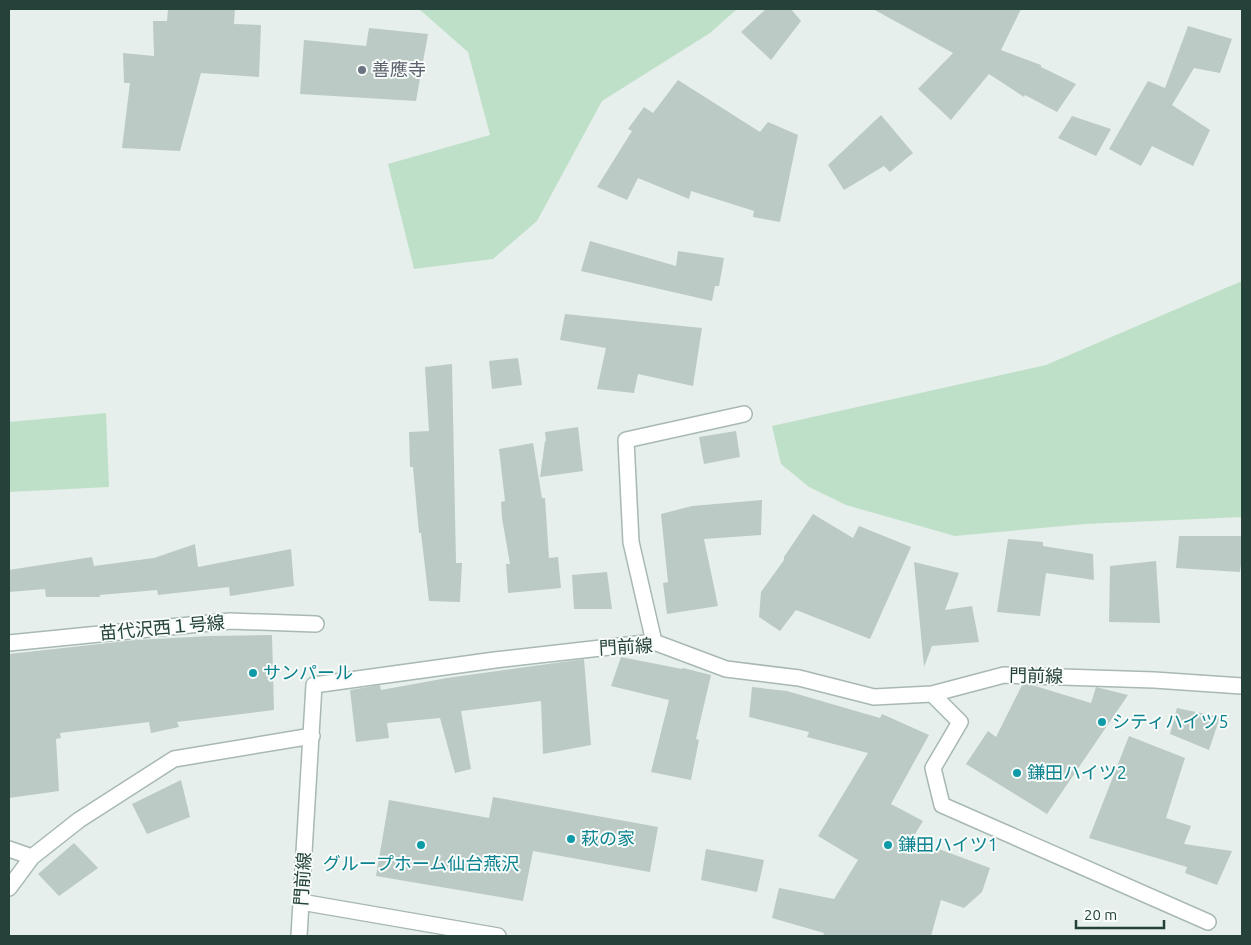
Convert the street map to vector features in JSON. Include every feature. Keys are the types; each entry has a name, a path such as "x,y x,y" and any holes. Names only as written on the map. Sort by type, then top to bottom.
{"street":[{"path":"654,642 630,542 626,440 744,414"},
{"name":"苗代沢西１号線","path":"9,643 230,621 316,624"},
{"name":"門前線","path":"299,936 314,685 494,660 654,642 726,669 799,678 874,697 932,694 1004,675 1154,680 1242,686"},
{"path":"932,694 960,722 933,768 942,805 1208,922"},
{"path":"9,888 32,857 79,820 174,759 312,736"},
{"path":"9,849 32,857"},
{"path":"301,902 498,936"}],"green space":[{"path":"419,9 737,9 710,33 602,101 537,221 493,259 414,269 388,164 490,135 468,52"},
{"path":"1242,281 1242,517 1085,524 955,536 846,505 809,487 781,464 772,426 1046,365"},
{"path":"106,413 109,487 9,492 9,422"}],"building":[{"path":"168,9 235,9 234,24 261,25 259,77 201,73 180,151 122,148 130,83 124,83 123,53 154,56 153,21 167,21"},
{"path":"766,9 791,9 801,21 771,60 741,32"},
{"path":"873,9 1021,9 1001,50 1041,65 1041,67 1076,84 1057,112 1025,95 1024,97 989,74 951,120 918,89 953,53"},
{"path":"1188,26 1232,39 1220,73 1194,68 1172,105 1210,130 1193,166 1152,146 1141,166 1109,149 1148,81 1165,88"},
{"name":"善應寺","path":"369,28 428,34 416,101 300,94 304,40 366,46"},
{"path":"678,80 760,132 768,122 798,135 780,222 753,217 754,211 691,191 689,199 638,178 627,200 597,187 632,131 628,129 644,107 653,113"},
{"path":"881,115 913,153 890,172 884,166 844,190 828,165"},
{"path":"1072,116 1111,129 1096,156 1058,138"},
{"path":"590,241 676,266 678,251 724,258 719,286 715,286 712,301 581,271"},
{"path":"565,314 702,328 693,386 638,374 634,393 597,389 606,348 560,340"},
{"path":"518,358 522,385 492,389 489,361"},
{"path":"452,364 456,563 462,563 460,602 429,601 421,533 419,533 413,467 410,467 409,432 429,431 425,367"},
{"path":"578,427 583,471 540,477 546,441 545,432"},
{"path":"736,431 740,457 704,464 699,437"},
{"path":"533,443 542,498 545,498 549,558 558,557 561,588 508,593 506,564 510,564 502,518 501,502 505,501 499,449"},
{"path":"762,500 761,535 704,539 718,606 667,614 663,583 668,582 661,514 692,506"},
{"path":"813,514 853,538 859,526 911,547 870,639 796,610 780,631 759,617 761,592"},
{"path":"1179,536 1242,536 1240,572 1176,568"},
{"path":"1008,539 1043,542 1043,546 1093,554 1094,580 1046,573 1040,616 997,612"},
{"path":"195,544 198,567 291,549 294,586 230,596 229,587 158,595 157,590 100,595 100,597 46,597 45,589 9,592 9,570 92,557 94,566 154,558"},
{"path":"1156,561 1160,623 1109,622 1110,566"},
{"path":"914,562 959,573 945,610 972,606 979,642 932,646 924,667"},
{"path":"607,572 612,609 574,609 572,575"},
{"path":"272,635 274,710 177,722 179,727 151,733 149,722 60,733 61,738 56,739 59,791 9,798 9,654 136,640"},
{"path":"621,657 711,675 696,739 699,740 691,780 651,772 669,700 611,686"},
{"path":"584,659 591,745 543,754 541,701 461,711 471,769 455,773 440,718 387,723 389,738 356,742 350,690 380,685 381,690 447,678"},
{"path":"1022,685 1032,685 1091,703 1096,687 1128,695 1047,814 966,764 988,731 996,737"},
{"path":"752,687 787,691 880,718 882,714 929,735 891,804 923,821 912,839 990,868 982,892 964,908 941,900 931,936 823,936 824,933 772,918 779,888 834,899 858,860 818,836 868,753 807,737 809,732 749,717"},
{"path":"1177,708 1220,717 1209,750 1170,734"},
{"path":"1129,736 1185,758 1166,818 1191,826 1184,844 1232,851 1217,885 1185,873 1187,867 1089,838"},
{"path":"181,780 190,817 147,834 132,804"},
{"path":"493,797 658,827 650,872 533,851 523,901 376,876 389,800 489,818"},
{"path":"74,843 98,868 59,896 38,874"},
{"path":"706,849 764,860 757,892 701,880"}],"place":[{"name":"善應寺","path":"362,70"},
{"name":"サンパール","path":"253,673"},
{"name":"シティハイツ5","path":"1102,722"},
{"name":"鎌田ハイツ2","path":"1017,773"},
{"name":"萩の家","path":"571,839"},
{"name":"グループホーム仙台燕沢","path":"421,845"},
{"name":"鎌田ハイツ1","path":"888,845"}]}
